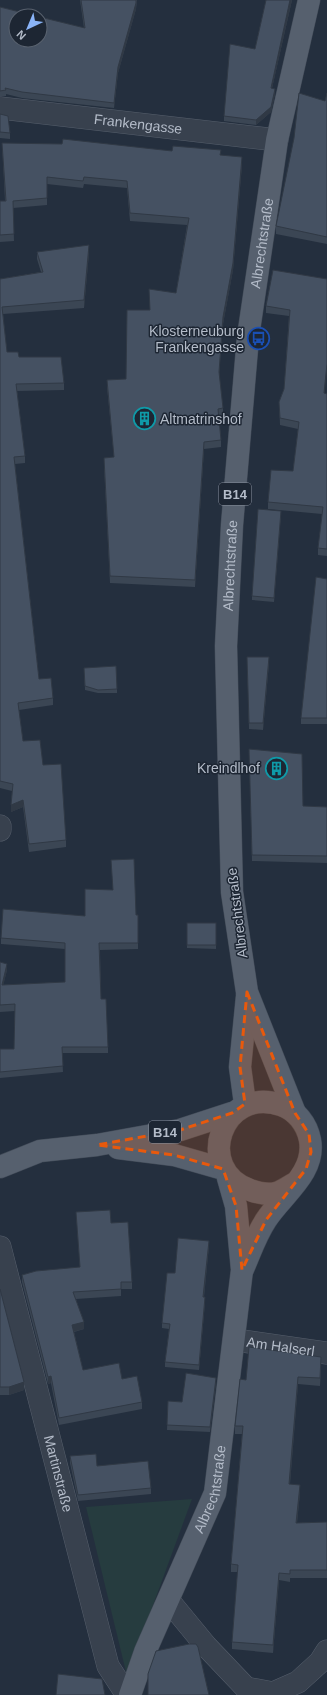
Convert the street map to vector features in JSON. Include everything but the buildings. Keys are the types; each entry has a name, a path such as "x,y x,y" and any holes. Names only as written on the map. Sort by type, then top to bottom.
{"main road":[{"name":"Albrechtstraße","path":"295,1113 247,992 232,892 226,646 232,525 248,337 277,140 309,0"},
{"name":"Albrechtstraße","path":"239,1109 240,1067 247,992"},
{"name":"B14","path":"0,1167 40,1151 97,1145 180,1130 239,1109 271,1102 282,1105 295,1113 302,1120 309,1134 311,1152 306,1169 295,1183 277,1193 260,1194 240,1187 226,1173 174,1155 97,1145"},
{"path":"226,1173 219,1150 220,1136 239,1109"},
{"name":"Albrechtstraße","path":"128,1695 145,1652 169,1601 215,1493 235,1340 242,1270 236,1206 226,1173"},
{"name":"Albrechtstraße","path":"242,1270 266,1220 295,1183"}],"street":[{"name":"Frankengasse","path":"0,108 277,140"},
{"name":"Martinstraße","path":"0,1247 108,1666 128,1695"},
{"name":"Am Halserl","path":"235,1340 327,1353"},
{"path":"169,1601 246,1691 273,1693 298,1682 320,1662 327,1651"}],"highlighted area":[{"path":"247,992 295,1113 309,1134 311,1152 306,1169 266,1220 242,1270 236,1206 223,1169 174,1155 97,1145 180,1130 232,1113 245,1104 240,1067"}],"green space":[{"path":"192,1499 127,1676 86,1507"}],"place":[{"name":"Klosterneuburg Frankengasse","path":"259,339"},
{"name":"Altmatrinshof","path":"144,419"},
{"name":"Kreindlhof","path":"276,768"}]}
